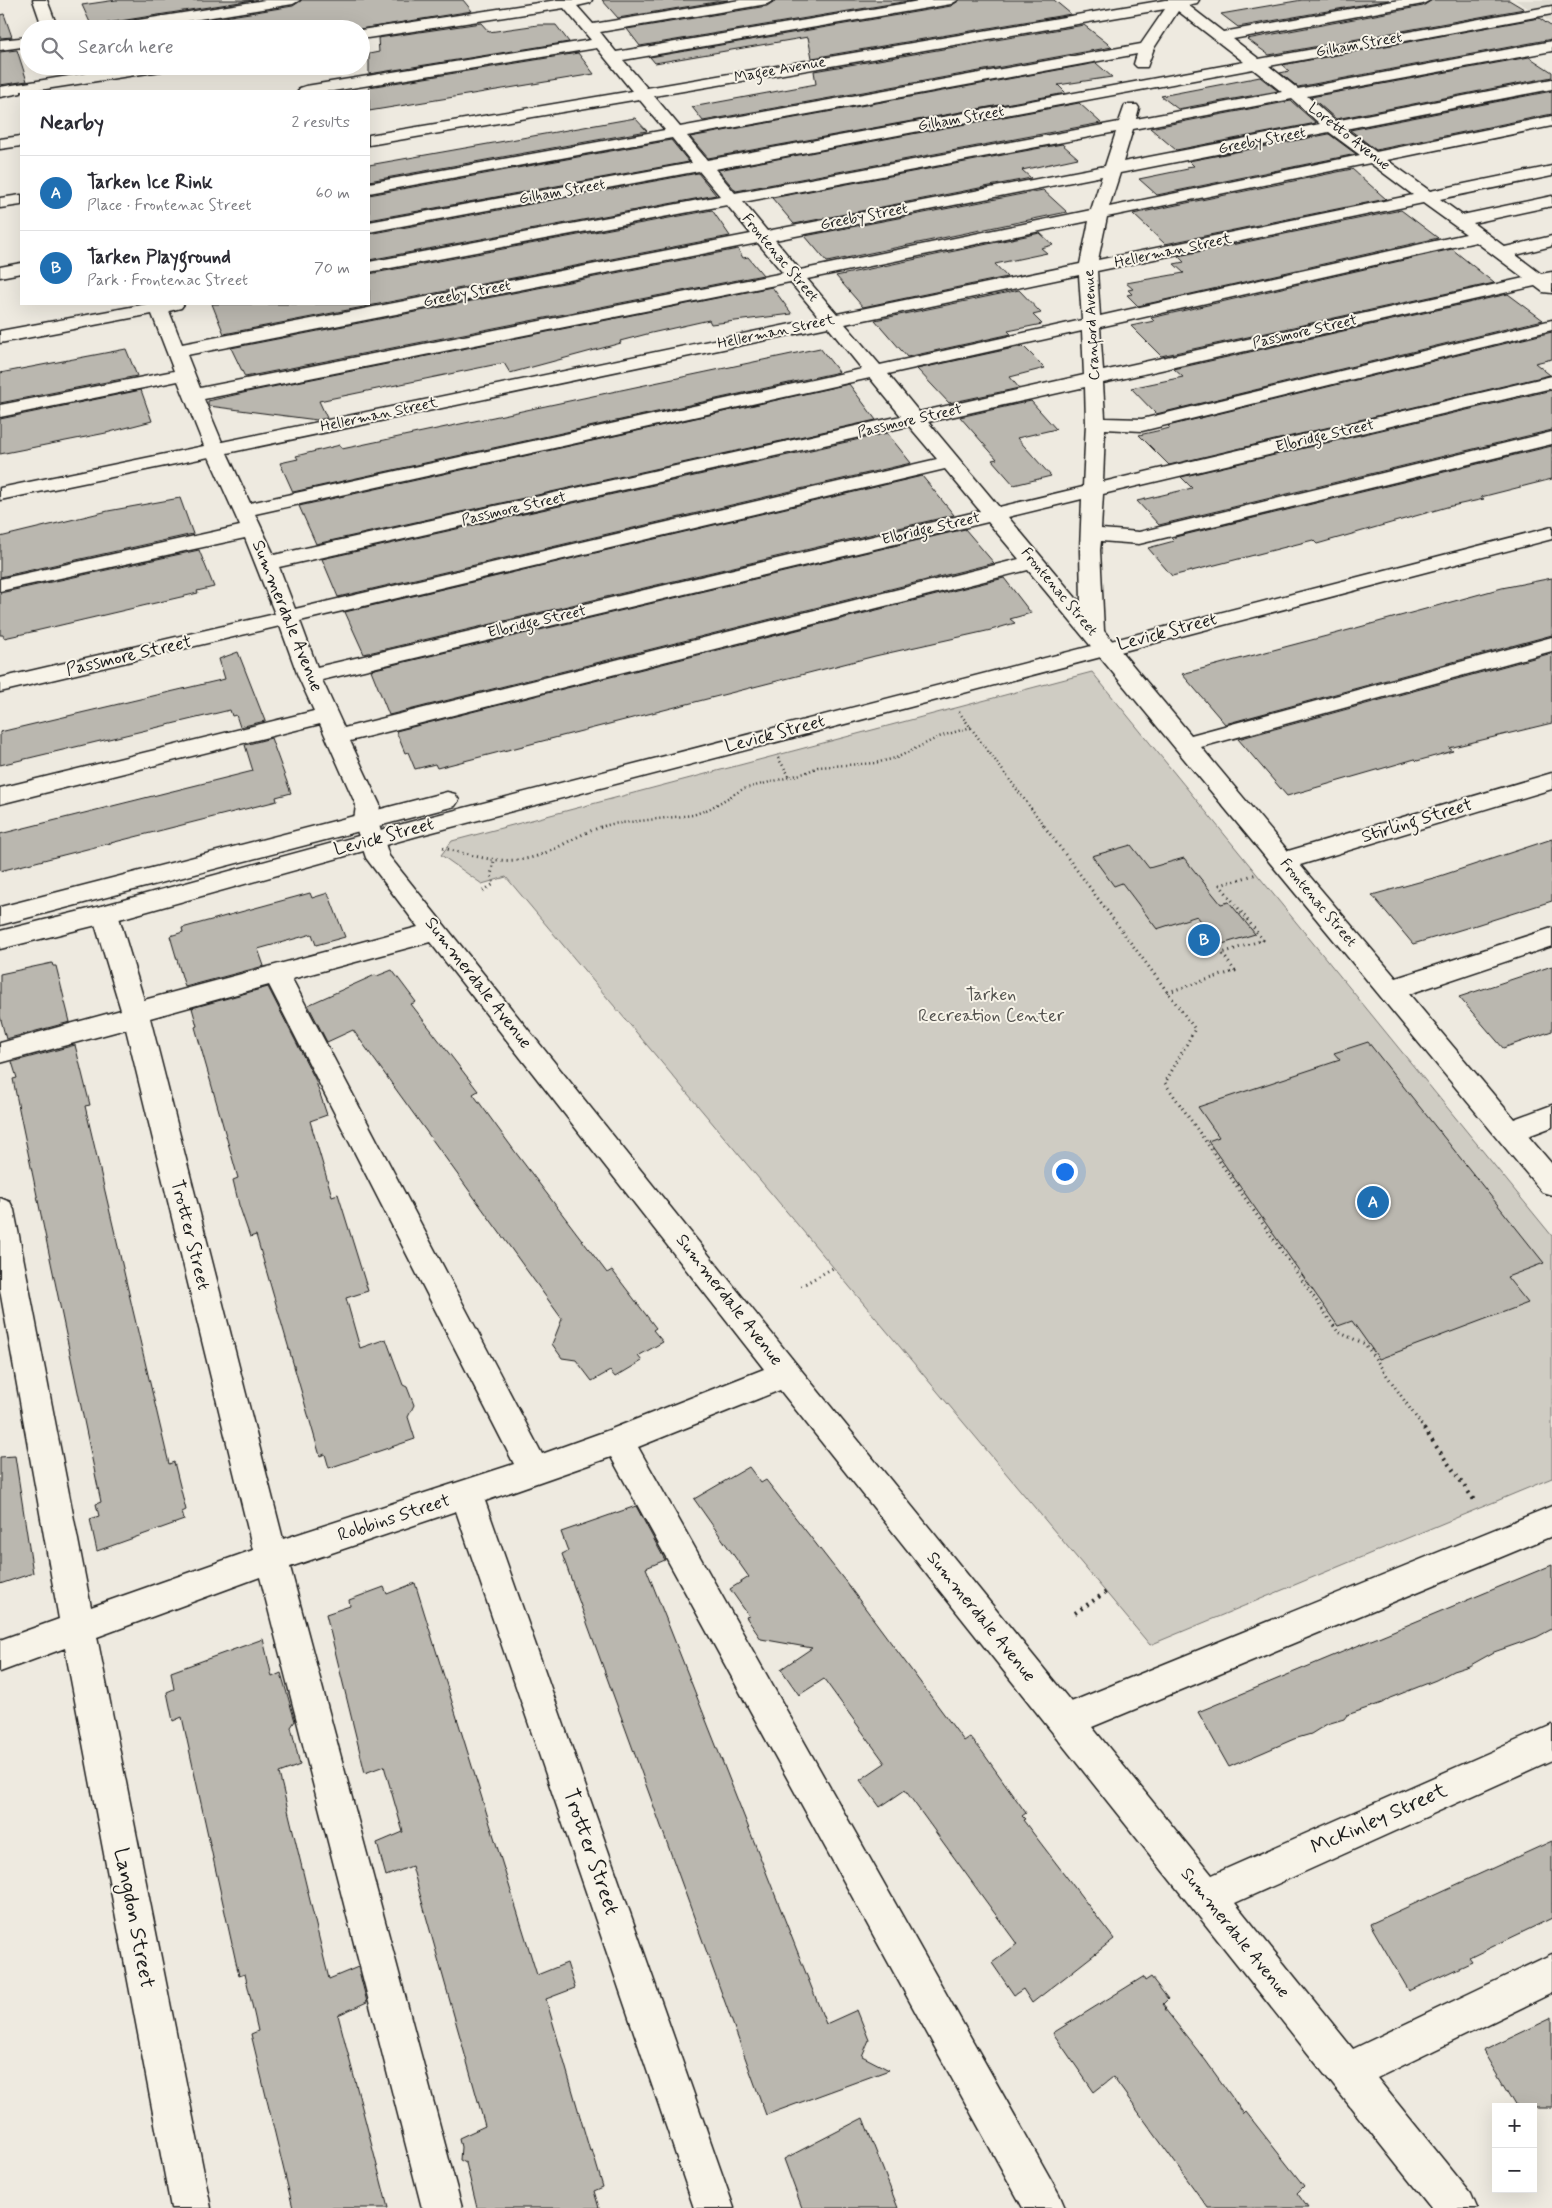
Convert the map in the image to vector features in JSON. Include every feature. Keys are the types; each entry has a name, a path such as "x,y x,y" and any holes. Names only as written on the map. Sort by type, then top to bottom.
{"street":[{"path":"40,0 48,20"},
{"path":"165,20 293,0"},
{"path":"601,43 767,0"},
{"path":"312,90 601,43 951,0"},
{"path":"1219,37 1423,0"},
{"path":"1513,0 1540,12 1552,27"},
{"path":"370,34 572,1"},
{"name":"Frontenac Street","path":"572,1 601,43 1552,1184"},
{"name":"Loretto Avenue","path":"1180,1 1219,37 1294,93 1332,127 1503,253 1547,282"},
{"name":"Cranford Avenue","path":"1099,640 1091,534 1096,423 1088,268 1099,213 1127,124 1146,48 1180,1"},
{"name":"Magee Avenue","path":"370,140 1180,1"},
{"name":"Gilham Street","path":"370,227 1540,12"},
{"path":"0,45 20,42"},
{"path":"370,267 730,198 1552,46"},
{"path":"370,188 674,131 1146,48"},
{"path":"0,92 99,75"},
{"name":"Greeby Street","path":"185,374 762,236 1552,84"},
{"path":"0,411 185,374 795,276 1552,121"},
{"path":"0,144 20,141"},
{"name":"Hellerman Street","path":"0,494 1552,171"},
{"path":"0,203 20,200"},
{"path":"1460,221 1552,201"},
{"path":"0,585 247,520 874,370 1092,325 1481,236"},
{"path":"1503,253 1552,241"},
{"path":"0,272 20,268"},
{"name":"Passmore Street","path":"267,564 1095,380 1547,282"},
{"path":"0,337 164,305"},
{"name":"Summerdale Avenue","path":"164,305 185,374 215,449 267,564 309,676 368,804 370,831 378,858 786,1374 1457,2208"},
{"path":"1096,423 1142,425 1552,325"},
{"name":"Elbridge Street","path":"309,676 1552,382"},
{"path":"1091,534 1139,538 1552,438"},
{"name":"Passmore Street","path":"0,685 950,462"},
{"name":"Levick Street","path":"1460,547 1552,514"},
{"name":"Levick Street","path":"0,916 370,831 1460,547 1552,532"},
{"path":"0,796 332,726 1034,562"},
{"path":"1186,744 1552,644"},
{"name":"Stirling Street","path":"1283,861 1552,781"},
{"name":"Levick Street","path":"0,940 105,914 370,831"},
{"name":"Trotter Street","path":"105,914 135,1014 271,1558 442,2208"},
{"path":"0,1053 437,931"},
{"path":"1390,990 1552,937"},
{"path":"277,975 534,1471"},
{"path":"1509,1132 1552,1116"},
{"name":"Langdon Street","path":"0,1210 78,1628 191,2208"},
{"name":"Robbins Street","path":"0,1656 271,1558 467,1495 618,1441 786,1374"},
{"path":"618,1441 1046,2208"},
{"name":"Trotter Street","path":"467,1495 714,2208"},
{"path":"1065,1721 1552,1521"},
{"name":"McKinley Street","path":"1206,1897 1552,1742"},
{"path":"1347,2072 1552,1972"}],"path":[{"path":"954,705 1195,1029 1165,1083 1338,1332 1365,1344 1474,1500"},
{"path":"442,848 494,861 519,860 544,854 584,832 612,824 693,815 709,809 743,789 805,773 818,766 875,763 896,758 939,737 971,727"},
{"path":"775,753 790,777"},
{"path":"483,891 494,884 491,875 494,861"},
{"path":"1168,992 1236,971 1222,953 1263,940 1220,885 1260,873"},
{"path":"801,1286 834,1268"},
{"path":"1075,1613 1106,1592"}],"shaded area":[{"path":"1515,0 1552,0 1552,23"}],"green space":[{"name":"Tarken Recreation Center","path":"1092,672 1552,1236 1552,1478 1150,1645 506,877 482,884 441,855 452,841"}],"building":[{"path":"116,0 253,0 126,20 89,20 82,5"},
{"path":"302,0 463,0 472,11 370,27 370,20 206,20 293,6"},
{"path":"602,0 728,0 618,18"},
{"path":"776,0 914,0 640,46 627,29 767,6"},
{"path":"960,0 1054,0 1071,14 812,58 808,37 655,63 650,57 951,6"},
{"path":"1302,0 1389,0 1238,27 1221,14"},
{"path":"1432,0 1509,0 1524,9 1269,55 1247,39 1423,6"},
{"path":"4,14 12,37 0,38 0,15"},
{"path":"1539,18 1552,27 1552,39 1298,87 1280,73 1289,71 1282,65"},
{"path":"481,23 489,32 538,25 556,25 569,42 370,74 370,54 379,52 378,38"},
{"path":"1084,25 1112,47 703,121 692,107 816,84 814,71"},
{"path":"17,50 20,59 20,75 25,75 27,81 0,85 0,52"},
{"path":"578,53 594,74 370,111 369,87"},
{"path":"1529,57 1552,72 1552,77 1336,119 1311,97"},
{"path":"1096,63 1112,77 1058,85 1066,93 708,158 690,137"},
{"path":"1260,77 1278,91 1178,109 1161,96"},
{"path":"1552,91 1552,114 1376,150 1350,130"},
{"path":"1291,101 1316,123 1176,150 1150,128"},
{"path":"1079,103 1101,123 736,191 718,170"},
{"path":"635,118 647,131 370,181 370,165"},
{"path":"1329,134 1356,154 1157,195 1139,179 1188,169 1186,167 1194,166 1189,161"},
{"path":"671,140 689,162 370,220 370,195"},
{"path":"1062,144 1078,158 1022,170 1031,178 794,224 772,198"},
{"path":"1352,169 1386,199 1165,244 1133,214"},
{"path":"698,173 716,195 370,260 370,234"},
{"path":"1043,190 1067,212 827,262 805,236"},
{"path":"712,210 730,236 224,334 212,305 370,305 370,274"},
{"path":"1401,210 1438,238 1138,306 1127,295 1132,294 1128,290 1133,289 1126,283 1184,273 1174,264 1184,262 1178,256"},
{"path":"1040,233 1053,245 1041,248 1047,253 995,264 1007,277 863,307 836,276"},
{"path":"738,249 743,258 748,257 763,275 245,377 231,348"},
{"path":"1452,249 1494,283 1161,356 1131,326 1154,321 1151,318"},
{"path":"772,287 792,314 711,324 709,320 620,341 621,343 510,373 504,363 319,401 327,418 317,420 209,406 208,403 208,401 252,391"},
{"path":"1019,290 1041,313 1033,315 1042,324 1008,331 1011,334 907,357 875,320"},
{"path":"1508,294 1543,320 1156,414 1131,388 1183,377 1174,369"},
{"path":"1552,332 1552,359 1535,363 1550,375 1169,465 1139,435 1170,428 1168,426"},
{"path":"1023,346 1045,368 1010,377 1019,388 949,403 917,369"},
{"path":"820,348 839,372 293,492 280,463 298,459 296,456 340,445 342,449"},
{"path":"126,349 137,376 0,403 0,373"},
{"path":"849,384 876,420 316,544 299,506"},
{"path":"141,390 152,421 106,433 0,454 0,419"},
{"path":"1552,390 1552,430 1159,525 1137,501 1192,488 1181,477"},
{"path":"1031,401 1056,429 1017,438 1051,476 1014,485 992,460 997,459 960,417"},
{"path":"887,433 911,463 338,597 322,559"},
{"path":"1552,446 1552,479 1481,497 1484,499 1447,507 1317,544 1313,540 1172,576 1148,548 1174,541 1171,538"},
{"path":"922,476 954,515 364,654 345,612"},
{"path":"180,498 193,534 0,577 0,537 108,511"},
{"path":"965,529 994,563 389,715 371,670"},
{"path":"199,550 214,587 197,591 198,593 27,633 4,638 3,635 0,635 0,593"},
{"path":"1004,578 1031,613 1010,619 1015,623 991,630 875,656 437,768 435,764 415,769 408,752 405,753 396,731"},
{"path":"1552,578 1552,635 1225,724 1182,674 1502,588"},
{"path":"238,652 265,721 240,727 236,715 232,716 230,710 0,765 0,732 225,679 219,659"},
{"path":"1552,653 1552,723 1449,748 1453,751 1417,761 1415,759 1287,796 1238,739"},
{"path":"271,738 291,793 276,797 277,801 0,871 0,834 253,771 245,745"},
{"path":"1552,839 1552,901 1473,926 1413,944 1372,895 1437,877"},
{"path":"1131,845 1149,868 1184,858 1221,904 1229,902 1255,934 1219,945 1197,916 1157,929 1122,883 1114,886 1092,856"},
{"path":"310,893 312,898 328,893 345,937 316,945 312,934 258,949 264,966 185,987 170,936 183,932 182,928"},
{"path":"52,963 53,966 56,966 70,1022 6,1039 0,1016 0,974"},
{"path":"1552,966 1552,1031 1503,1048 1459,997"},
{"path":"392,970 416,1002 411,1004 478,1091 473,1094 516,1153 607,1273 612,1270 656,1328 653,1330 663,1342 638,1356 642,1361 615,1377 610,1371 592,1381 576,1360 562,1358 552,1344 562,1319 353,1030 327,1042 308,1005 375,975 377,976"},
{"path":"268,987 315,1079 327,1115 310,1121 332,1196 338,1194 368,1291 346,1298 360,1348 386,1339 403,1385 407,1387 414,1405 408,1417 415,1439 329,1468 325,1454 320,1456 256,1235 250,1237 239,1205 233,1180 238,1178 195,1027 197,1026 192,1008"},
{"path":"1368,1042 1544,1263 1507,1277 1528,1303 1379,1359 1352,1321 1338,1326 1208,1141 1219,1137 1198,1107 1340,1060 1334,1053"},
{"path":"75,1045 90,1105 85,1106 169,1464 174,1462 186,1510 182,1512 184,1520 97,1551 90,1519 99,1516 96,1504 101,1502 21,1119 13,1079 17,1078 12,1062"},
{"path":"15,1456 33,1573 0,1584 0,1457"},
{"path":"749,1467 761,1483 766,1480 845,1581 964,1741 970,1737 981,1750 1026,1813 1022,1816 1025,1819 1023,1820 1114,1939 1032,2003 1023,1989 1014,1995 992,1963 1017,1944 905,1790 880,1807 860,1780 885,1763 824,1679 799,1695 781,1669 812,1648 761,1639 746,1617 749,1616 730,1589 749,1577 694,1499"},
{"path":"636,1506 665,1560 646,1568 826,2024 857,2010 869,2040 862,2056 889,2070 766,2115 562,1554 568,1551 561,1532"},
{"path":"1552,1565 1552,1629 1537,1637 1494,1652 1469,1666 1453,1671 1382,1703 1347,1715 1344,1719 1327,1724 1311,1734 1294,1739 1229,1767 1198,1712"},
{"path":"415,1583 537,1975 567,1963 575,1988 546,1999 590,2151 592,2150 603,2187 594,2191 599,2208 477,2208 466,2163 460,2160 461,2147 459,2138 485,2126 412,1866 386,1876 377,1843 403,1832 384,1766 365,1773 326,1614 350,1606 349,1600 384,1587 387,1594"},
{"path":"263,1639 272,1677 281,1673 295,1721 291,1727 300,1765 279,1773 329,1979 358,1967 367,2002 338,2015 388,2208 293,2208 251,2034 258,2031 245,1974 239,1976 182,1717 173,1721 167,1692 174,1689 171,1672"},
{"path":"1552,1841 1552,1918 1469,1958 1472,1962 1409,1991 1370,1924"},
{"path":"1143,1977 1145,1981 1151,1977 1168,1999 1163,2004 1165,2009 1244,2114 1246,2112 1304,2186 1297,2193 1308,2208 1208,2208 1113,2077 1094,2092 1053,2033"},
{"path":"1552,2018 1552,2107 1537,2107 1537,2103 1514,2103 1483,2051"},
{"path":"863,2118 898,2208 802,2208 784,2159"}],"place":[{"name":"Tarken Playground","path":"1204,940"},
{"name":"Tarken Ice Rink","path":"1373,1202"}]}
